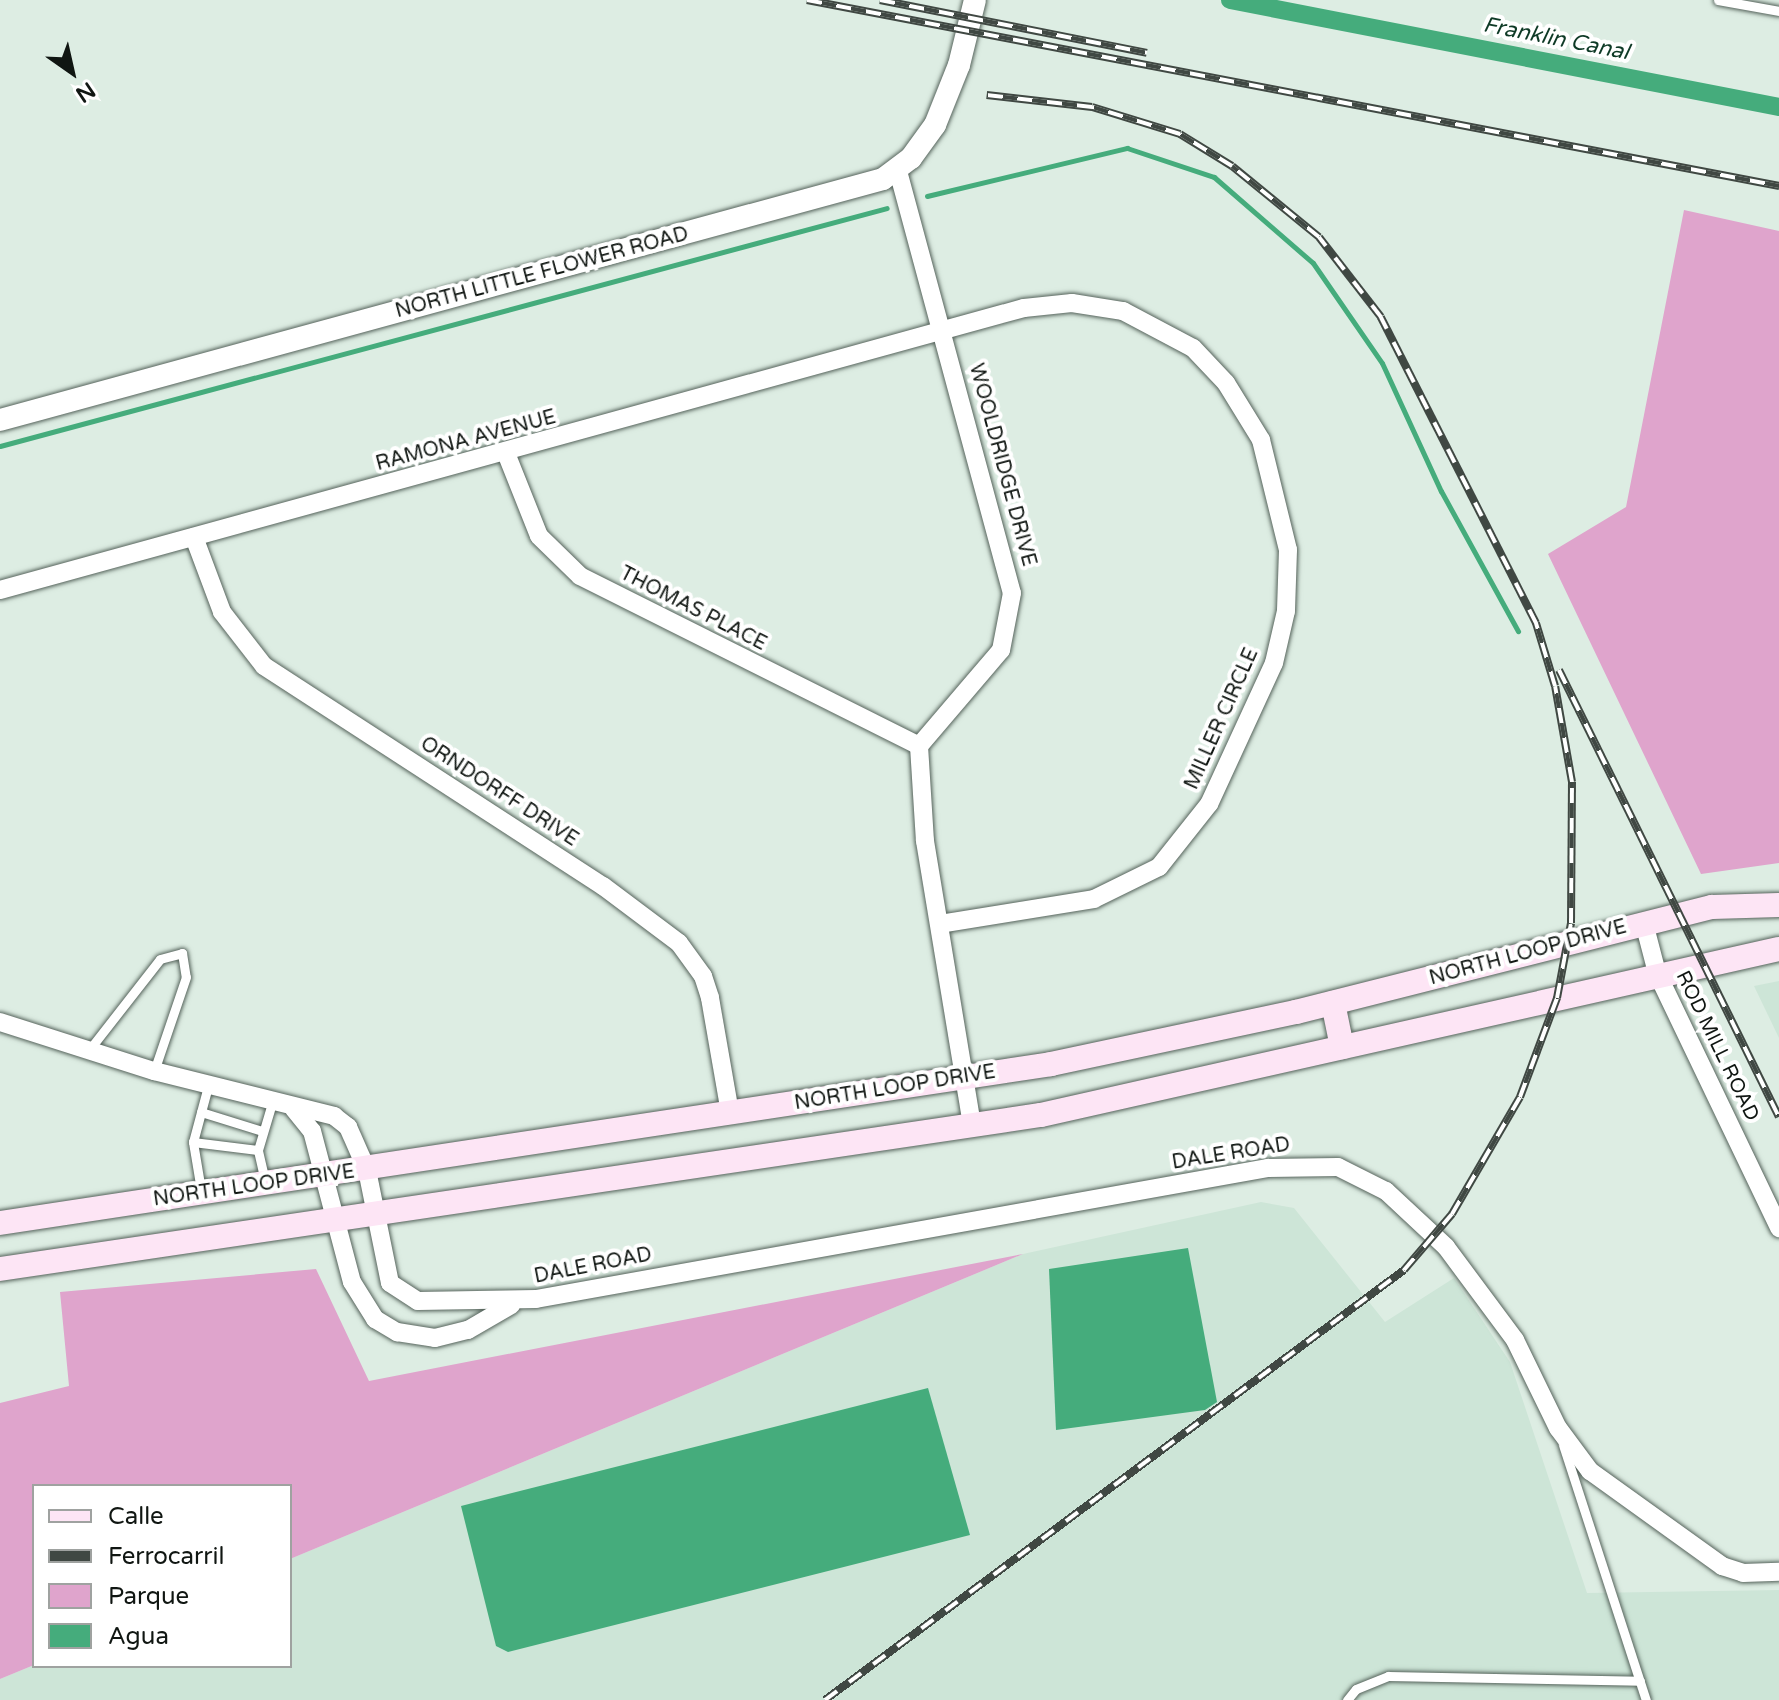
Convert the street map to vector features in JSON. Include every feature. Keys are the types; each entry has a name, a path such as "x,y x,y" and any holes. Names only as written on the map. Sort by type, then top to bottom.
{"main road":[{"path":"1712,907 1779,888"},
{"name":"NORTH LOOP DRIVE","path":"0,1223 367,1170 1133,1049 1333,1003 1712,907 1779,905"},
{"path":"0,1269 376,1216 1106,1103 1657,973 1779,949"},
{"path":"1333,1003 1342,1047"}],"street":[{"name":"NORTH LITTLE FLOWER ROAD","path":"0,420 863,186 898,171 935,125 959,65 975,0"},
{"name":"WOOLDRIDGE DRIVE","path":"898,171 1006,559 1012,612 1008,636 994,660 919,746"},
{"name":"MILLER CIRCLE","path":"940,924 1094,899 1145,877 1189,836 1274,663 1286,611 1288,550 1269,460 1248,416 1215,370 1161,327 1072,303 1024,308 943,332"},
{"name":"RAMONA AVENUE","path":"0,590 943,332"},
{"name":"THOMAS PLACE","path":"506,453 539,536 580,576 919,746"},
{"name":"ORNDORFF DRIVE","path":"194,537 222,612 264,666 603,886 679,943 703,976 710,998 730,1113"},
{"path":"919,746 925,841 972,1126"},
{"name":"ROD MILL ROAD","path":"1644,923 1657,973 1779,1228"},
{"name":"DALE ROAD","path":"0,1022 208,1086 294,1109 318,1108 348,1127 367,1170 384,1267 400,1295 459,1305 517,1302 1317,1163 1369,1180 1435,1234 1515,1340 1558,1428 1612,1490 1722,1566 1743,1573 1779,1572"},
{"name":"DALE ROAD","path":"294,1109 312,1131 359,1299 397,1332 451,1336 517,1302"}],"lane":[{"path":"1718,0 1779,11"},
{"path":"89,1050 160,959 182,953 186,977 154,1071"},
{"path":"201,1194 193,1142 208,1086"},
{"path":"265,1184 258,1150 272,1103"},
{"path":"201,1112 262,1131"},
{"path":"193,1142 258,1150"},
{"path":"1558,1428 1646,1700"},
{"path":"1347,1700 1356,1689 1388,1676 1640,1681"}],"shaded area":[{"path":"1779,981 1779,1038 1754,986"},
{"path":"1261,1202 1294,1208 1385,1322 1454,1278 1510,1362 1587,1593 1779,1590 1779,1700 0,1700 0,1679 32,1666 292,1668 292,1558 1023,1254"}],"green space":[{"path":"1684,210 1779,231 1779,863 1701,874 1548,554 1626,507"},
{"path":"1023,1254 292,1558 292,1484 32,1484 32,1666 0,1679 0,1403 69,1386 60,1292 316,1269 369,1381"}],"water":[{"path":"1188,1248 1217,1402 1205,1410 1056,1430 1049,1269"},
{"path":"928,1388 970,1535 508,1652 496,1646 461,1506"}],"waterway":[{"name":"Franklin Canal","path":"1230,0 1779,107"},
{"path":"927,196 1127,148 1214,177 1313,263 1382,363 1441,491 1518,631"},
{"path":"0,446 887,208"}],"railway":[{"path":"807,0 1779,186"},
{"path":"880,0 1147,53"},
{"path":"825,1700 1404,1270 1452,1214 1520,1097 1557,998 1571,923 1572,782 1555,686 1536,623 1381,317 1319,237 1232,166 1180,134 1092,107 987,95"},
{"path":"1559,670 1779,1117"}]}
